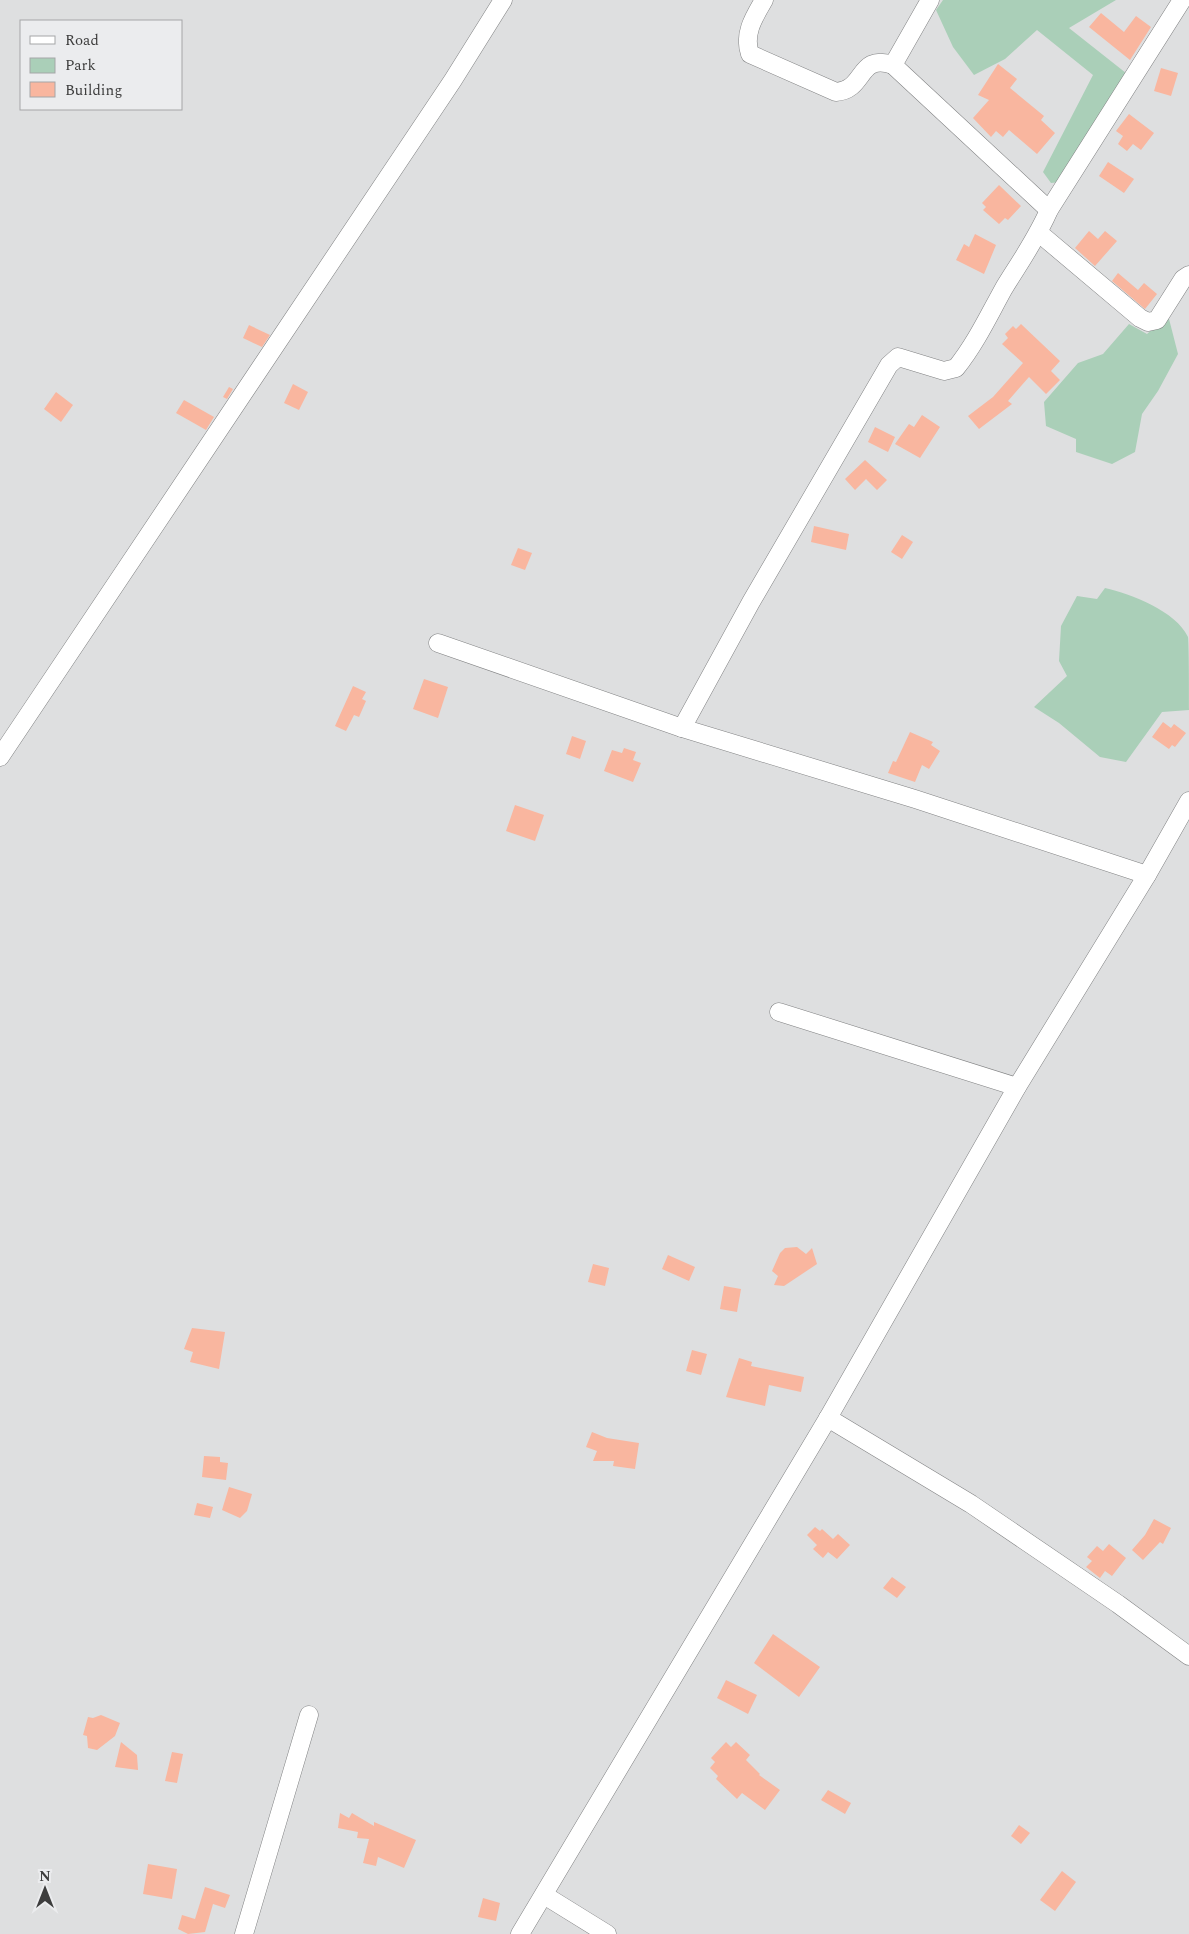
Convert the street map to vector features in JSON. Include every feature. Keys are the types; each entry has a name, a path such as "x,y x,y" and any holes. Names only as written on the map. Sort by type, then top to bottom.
{"street":[{"path":"0,757 5,738 453,80 502,0"},
{"path":"764,0 750,28 746,44 750,54 836,92 850,88 870,64 877,61 893,65 1049,210"},
{"path":"893,65 930,0"},
{"path":"682,728 751,602 881,382 889,365 898,357 944,371 956,368 982,331 1004,288 1039,233 1049,210 1182,0"},
{"path":"1039,233 1140,318 1148,322 1157,320 1183,279 1189,275"},
{"path":"438,643 682,728 915,799 1147,875"},
{"path":"520,1934 828,1418 1017,1086 1147,875 1189,801"},
{"path":"778,1012 1017,1086"},
{"path":"828,1418 971,1504 1118,1604 1189,1656"},
{"path":"244,1934 309,1715"},
{"path":"544,1895 607,1934"}],"green space":[{"path":"943,0 1116,0 1069,28 1131,77 1070,181 1051,183 1043,172 1093,75 1037,30 1005,59 974,75 953,47 936,10"},
{"path":"1168,315 1178,354 1158,391 1142,414 1135,452 1112,464 1076,452 1076,439 1046,426 1044,402 1078,363 1103,354 1129,324 1147,334"},
{"path":"1105,588 1140,599 1152,605 1174,619 1188,637 1189,710 1162,712 1126,762 1100,757 1059,723 1034,707 1067,676 1059,661 1061,626 1077,596 1097,599"}],"building":[{"path":"1101,13 1124,32 1136,16 1151,27 1130,60 1089,27"},
{"path":"998,64 1017,79 1010,88 1044,116 1041,120 1055,133 1037,154 1009,130 1003,137 996,131 991,137 973,118 989,100 978,95"},
{"path":"1161,68 1178,73 1171,96 1154,91"},
{"path":"1129,114 1154,133 1141,150 1133,144 1127,151 1118,144 1123,136 1116,131"},
{"path":"1108,162 1134,179 1124,193 1099,176"},
{"path":"999,185 1021,206 1008,220 1005,218 999,224 983,210 986,207 982,203"},
{"path":"1089,231 1098,239 1105,231 1117,241 1095,266 1075,248"},
{"path":"975,234 996,245 984,274 956,260 964,244 969,247"},
{"path":"1118,273 1138,290 1144,283 1157,294 1145,309 1112,281"},
{"path":"1021,324 1060,361 1051,371 1060,380 1046,394 1029,377 1008,401 1012,404 979,429 968,416 993,397 1023,363 1002,344 1008,338 1005,334 1013,326 1016,329"},
{"path":"249,325 270,335 262,347 243,338"},
{"path":"293,384 308,392 299,410 284,403"},
{"path":"229,387 233,389 227,399 223,397"},
{"path":"56,392 73,405 61,422 44,409"},
{"path":"184,400 214,417 206,430 176,413"},
{"path":"922,415 940,427 920,458 895,444 909,424 914,427"},
{"path":"875,427 895,437 888,452 868,442"},
{"path":"865,460 887,480 877,490 866,479 855,490 845,479"},
{"path":"814,526 849,534 846,550 811,542"},
{"path":"902,535 913,542 902,559 891,552"},
{"path":"518,548 532,553 525,570 511,565"},
{"path":"424,679 448,687 438,718 413,709"},
{"path":"353,686 366,692 362,699 366,701 359,717 354,715 346,731 335,726"},
{"path":"1163,722 1171,728 1174,724 1186,733 1175,747 1172,745 1169,749 1152,737"},
{"path":"910,732 933,742 931,745 940,751 929,769 922,765 915,782 888,773 893,761 896,762"},
{"path":"572,736 586,741 580,759 566,754"},
{"path":"624,748 636,752 633,760 641,763 633,782 604,771 612,750 622,753"},
{"path":"515,805 544,815 535,841 506,831"},
{"path":"797,1247 806,1254 812,1248 817,1264 784,1286 774,1285 778,1276 772,1271 780,1253 785,1248"},
{"path":"668,1255 695,1267 689,1281 662,1269"},
{"path":"593,1264 609,1268 605,1286 588,1282"},
{"path":"724,1286 741,1289 737,1312 720,1309"},
{"path":"192,1328 225,1332 219,1369 190,1362 193,1352 184,1349"},
{"path":"692,1350 707,1354 701,1375 686,1371"},
{"path":"739,1358 752,1362 751,1366 804,1377 801,1392 769,1385 765,1406 726,1397"},
{"path":"592,1432 607,1438 639,1443 635,1469 613,1466 614,1461 593,1461 597,1451 586,1447"},
{"path":"204,1456 220,1457 220,1462 228,1463 226,1480 202,1477"},
{"path":"229,1487 252,1494 247,1511 240,1518 222,1510"},
{"path":"197,1503 213,1507 210,1518 194,1515"},
{"path":"1154,1519 1171,1528 1163,1544 1160,1542 1143,1560 1132,1550 1145,1535"},
{"path":"815,1527 820,1531 822,1529 833,1539 838,1534 850,1545 837,1559 828,1552 823,1558 813,1549 817,1545 807,1535"},
{"path":"1109,1544 1126,1558 1112,1576 1105,1571 1100,1578 1086,1567 1092,1561 1087,1557 1097,1546 1103,1551"},
{"path":"892,1577 906,1587 897,1598 883,1588"},
{"path":"773,1634 820,1667 799,1697 754,1663"},
{"path":"726,1680 757,1695 748,1714 717,1698"},
{"path":"101,1715 120,1723 115,1736 97,1750 88,1748 87,1736 83,1735 88,1717 93,1718"},
{"path":"121,1742 137,1755 138,1770 115,1767"},
{"path":"726,1742 731,1747 736,1742 750,1755 746,1760 759,1775 780,1790 765,1810 742,1793 737,1799 716,1779 718,1776 710,1768 715,1762 711,1758"},
{"path":"172,1752 183,1754 177,1783 165,1781"},
{"path":"828,1790 851,1803 845,1814 821,1800"},
{"path":"340,1813 349,1818 352,1813 374,1826 374,1822 416,1840 404,1868 378,1857 376,1866 363,1863 369,1839 357,1838 358,1832 338,1828"},
{"path":"1019,1825 1030,1833 1021,1844 1011,1836"},
{"path":"148,1864 177,1869 172,1899 143,1894"},
{"path":"1062,1871 1076,1882 1055,1911 1040,1900"},
{"path":"205,1887 230,1895 225,1908 213,1904 205,1932 188,1934 178,1929 182,1915 195,1919"},
{"path":"483,1898 500,1903 496,1921 478,1917"}]}
